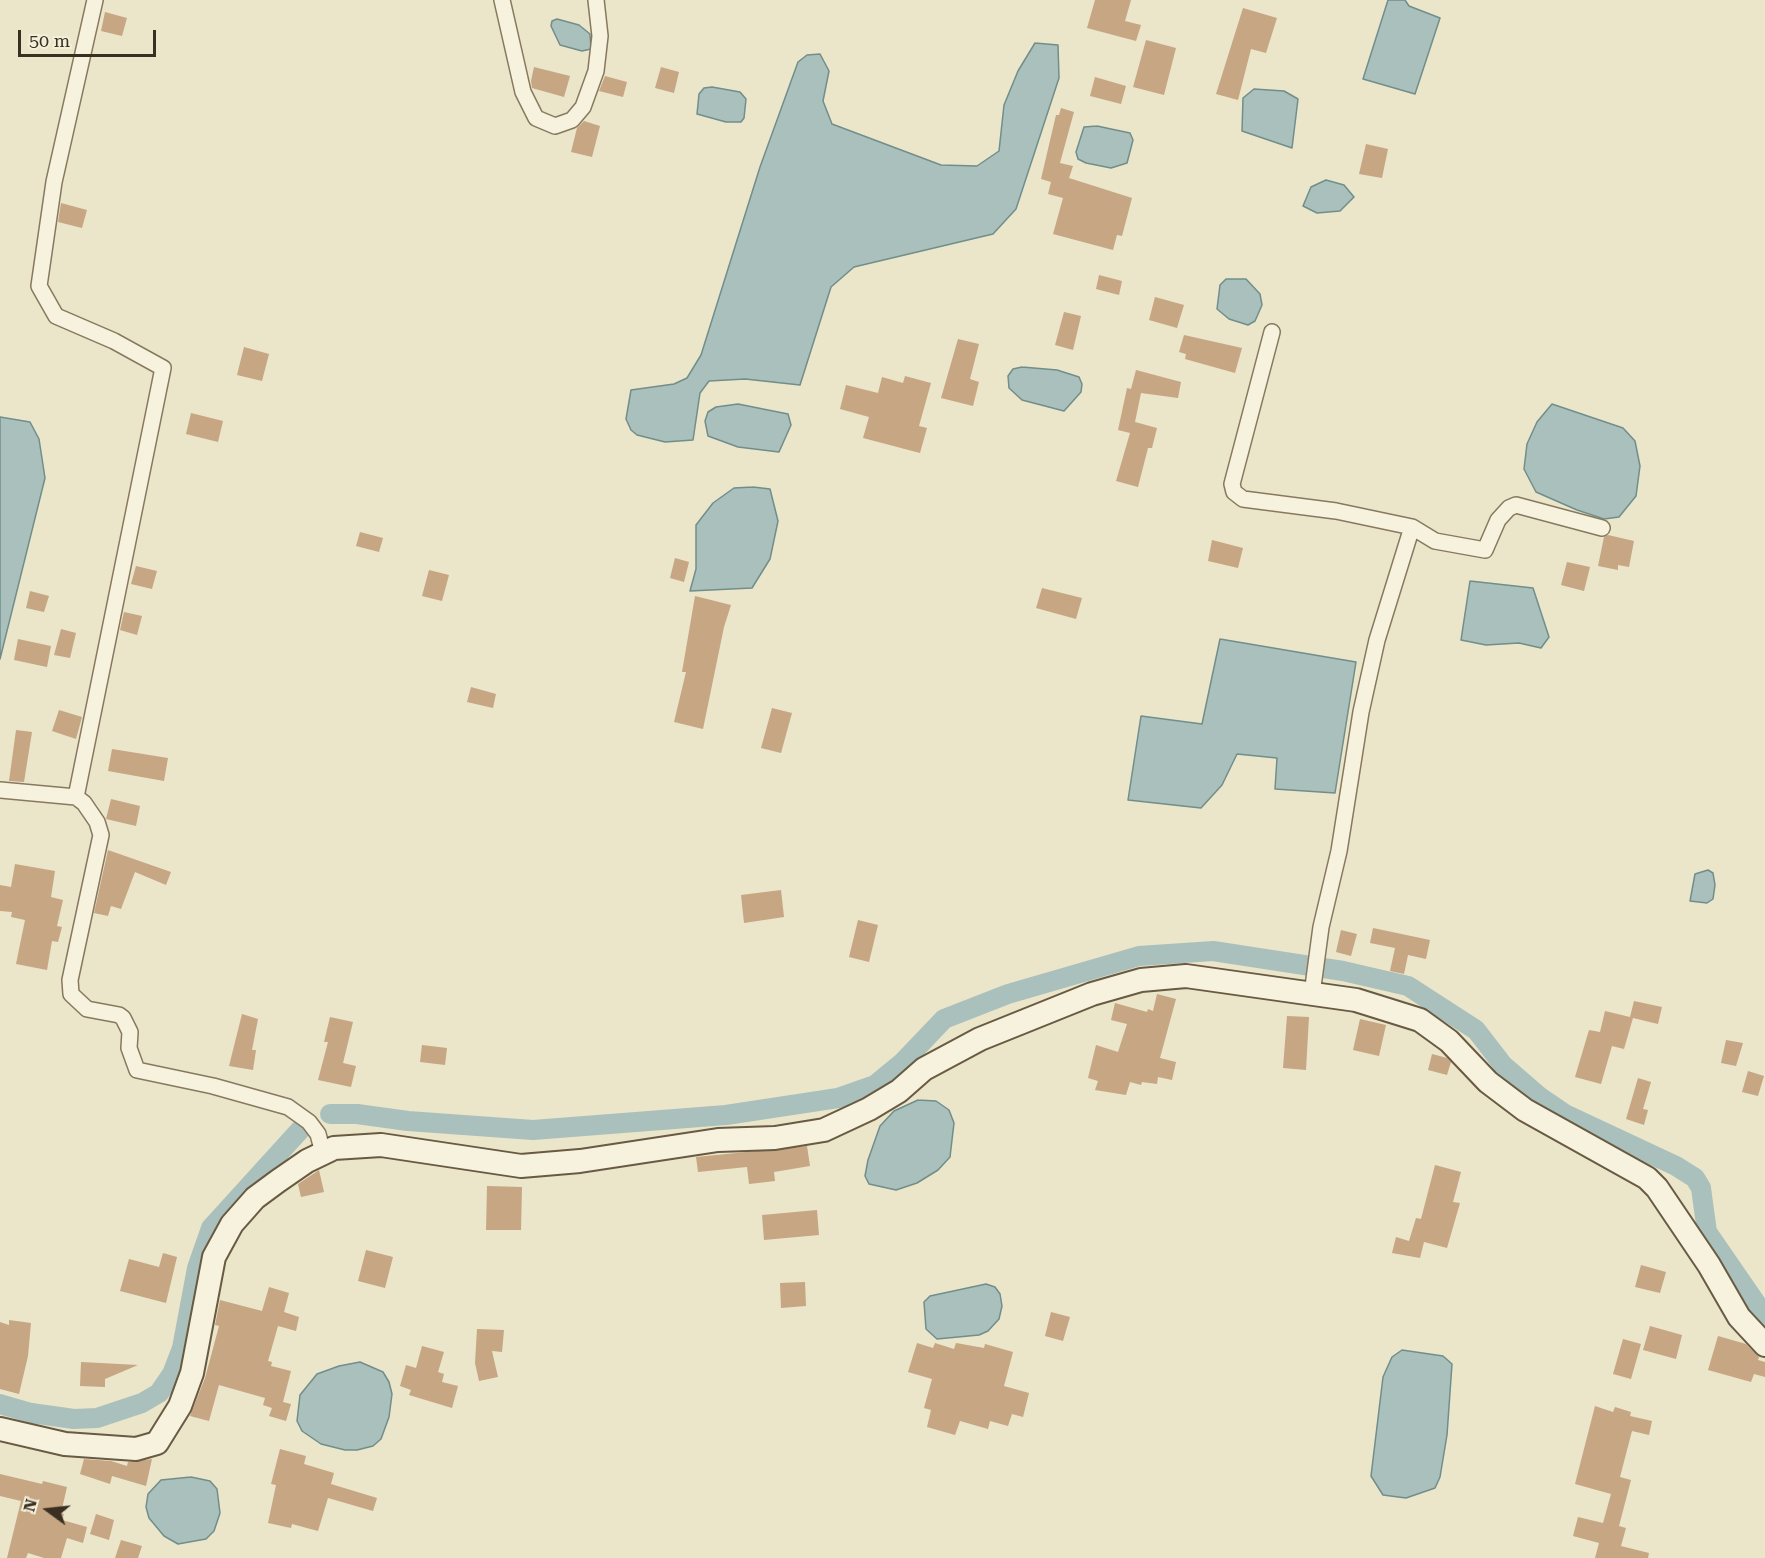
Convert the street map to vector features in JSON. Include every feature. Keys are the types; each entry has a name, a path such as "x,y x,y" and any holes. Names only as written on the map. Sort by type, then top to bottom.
{"street":[{"path":"76,797 164,368 114,341 56,316 39,286 54,182 95,0"},
{"path":"502,0 523,92 536,118 555,126 572,120 583,107 596,71 600,36 596,0"},
{"path":"1272,332 1232,484 1234,492 1243,499 1336,511 1412,527 1435,541 1485,550 1498,520 1509,508 1516,505 1602,528"},
{"path":"1312,994 1321,927 1339,851 1360,712 1377,640 1412,527"},
{"path":"0,790 76,797 92,813 101,835 70,980 71,994 87,1009 119,1015 123,1018 130,1032 129,1048 137,1070 202,1083 288,1107 309,1122 318,1134 323,1153"},
{"path":"0,1429 65,1444 127,1449 157,1443 180,1406 192,1373 214,1257 232,1224 255,1198 278,1181 334,1148 381,1145 521,1166 580,1161 718,1140 775,1138 824,1130 879,1103 948,1054 1092,994 1141,980 1186,976 1356,1000 1420,1020 1449,1041 1488,1082 1525,1110 1647,1178 1658,1188 1709,1265 1739,1317 1765,1345"}],"water":[{"path":"1388,0 1405,0 1409,6 1440,18 1415,94 1363,79"},
{"path":"557,19 579,25 590,34 591,49 582,51 560,45 551,26 552,21"},
{"path":"1035,43 1058,45 1059,78 1016,209 993,234 854,267 831,287 800,385 745,379 709,381 700,393 693,440 665,442 637,435 631,430 626,419 631,390 674,384 687,378 701,355 760,167 798,62 807,55 820,54 829,71 823,101 832,124 941,165 977,166 999,151 1004,105 1018,71"},
{"path":"712,87 740,92 746,99 744,118 741,122 726,122 697,114 699,94 704,88"},
{"path":"1254,89 1284,91 1298,99 1292,148 1242,131 1243,98"},
{"path":"1097,126 1130,133 1133,140 1127,163 1111,168 1078,159 1076,152 1084,127"},
{"path":"1326,180 1344,185 1354,197 1340,211 1317,213 1303,206 1311,187"},
{"path":"1226,279 1246,279 1260,294 1262,305 1255,321 1248,325 1229,319 1217,309 1220,285"},
{"path":"1022,367 1057,370 1079,377 1082,384 1081,392 1064,411 1022,400 1009,388 1008,376 1013,369"},
{"path":"738,404 788,414 791,425 779,452 738,447 708,436 705,421 708,412 716,407"},
{"path":"1552,404 1623,428 1635,441 1640,466 1636,496 1619,517 1604,519 1536,492 1524,469 1527,444 1537,422"},
{"path":"0,417 30,422 39,439 45,478 0,659"},
{"path":"734,488 770,489 778,521 770,559 752,588 690,591 696,569 696,525 713,503"},
{"path":"1470,581 1533,588 1549,637 1541,648 1519,643 1486,645 1461,640"},
{"path":"1220,639 1356,662 1335,793 1275,789 1277,758 1237,754 1222,785 1201,808 1128,800 1141,716 1202,724"},
{"path":"1708,870 1713,873 1715,885 1713,899 1707,903 1690,901 1695,874"},
{"path":"918,1100 936,1101 949,1110 954,1123 950,1157 938,1170 917,1183 896,1190 869,1184 865,1176 868,1160 880,1126 894,1111"},
{"path":"986,1284 995,1287 1000,1294 1002,1306 999,1319 988,1331 979,1335 937,1339 926,1329 924,1302 930,1296"},
{"path":"1402,1350 1443,1356 1452,1364 1447,1435 1440,1477 1435,1488 1406,1498 1383,1495 1371,1476 1383,1377 1392,1357"},
{"path":"360,1362 383,1372 389,1382 392,1394 389,1417 381,1439 373,1446 357,1450 345,1450 321,1444 302,1431 297,1421 300,1395 317,1374"},
{"path":"191,1477 210,1481 217,1489 220,1513 214,1531 206,1539 178,1544 164,1536 149,1518 146,1507 148,1494 161,1480"}],"building":[{"path":"1095,0 1131,0 1125,21 1141,25 1136,41 1087,28"},
{"path":"1243,8 1277,18 1266,53 1251,49 1238,100 1216,94"},
{"path":"105,12 127,18 122,36 101,31"},
{"path":"1146,40 1176,48 1164,95 1133,87"},
{"path":"534,67 570,76 564,97 532,88"},
{"path":"661,67 679,72 674,93 655,88"},
{"path":"605,76 627,82 623,97 599,91"},
{"path":"1095,77 1126,86 1121,104 1090,96"},
{"path":"1061,108 1074,112 1060,163 1073,166 1069,178 1132,198 1122,236 1117,235 1113,250 1053,234 1063,198 1048,194 1051,182 1041,179 1056,115 1059,115"},
{"path":"584,121 600,126 592,157 571,152 577,128"},
{"path":"1366,144 1388,149 1382,178 1359,174"},
{"path":"61,203 87,210 82,228 58,222"},
{"path":"1099,275 1122,281 1119,295 1096,289"},
{"path":"1155,297 1184,305 1177,328 1149,320"},
{"path":"1064,312 1081,316 1073,350 1055,345"},
{"path":"1184,335 1242,348 1235,373 1185,359 1186,354 1179,352"},
{"path":"958,339 979,344 970,379 979,382 973,406 941,398"},
{"path":"244,347 269,354 262,381 237,375"},
{"path":"1136,370 1181,382 1178,398 1141,393 1135,422 1157,428 1152,448 1148,448 1138,487 1116,481 1130,433 1118,430 1127,388 1131,389"},
{"path":"905,376 931,383 919,426 927,428 920,453 863,438 869,417 840,409 846,385 878,393 882,377 903,383"},
{"path":"191,413 223,421 218,442 186,434"},
{"path":"360,532 383,538 379,552 356,546"},
{"path":"1608,535 1634,541 1629,567 1618,565 1618,570 1598,566 1604,537"},
{"path":"1212,540 1243,548 1238,568 1208,561"},
{"path":"675,558 689,562 684,582 670,578"},
{"path":"1567,562 1590,567 1584,591 1561,585"},
{"path":"136,566 157,571 152,589 131,584"},
{"path":"429,570 449,575 442,601 422,596"},
{"path":"1042,588 1082,598 1076,619 1036,608"},
{"path":"30,591 49,596 44,612 26,608"},
{"path":"695,596 731,605 724,627 703,729 674,722 686,672 682,672"},
{"path":"124,612 142,616 137,635 120,630"},
{"path":"61,629 76,633 70,658 54,655"},
{"path":"18,639 51,646 47,667 14,660"},
{"path":"471,687 496,694 493,708 467,702"},
{"path":"772,708 792,713 781,753 761,748"},
{"path":"59,710 82,717 76,739 52,731"},
{"path":"16,730 32,732 24,782 9,781"},
{"path":"112,749 168,758 164,781 108,771"},
{"path":"111,799 140,806 136,826 106,819"},
{"path":"108,850 171,872 166,885 135,872 121,909 111,906 108,916 94,913"},
{"path":"15,864 55,871 51,897 63,900 57,926 62,927 58,942 52,941 47,970 16,964 25,920 11,917 12,912 0,911 0,885 11,887"},
{"path":"781,890 784,917 744,923 741,895"},
{"path":"858,920 878,925 869,962 849,957"},
{"path":"1373,928 1430,940 1426,959 1408,955 1404,974 1390,971 1395,948 1370,943"},
{"path":"1341,930 1357,934 1351,956 1336,952"},
{"path":"1157,994 1176,999 1160,1058 1176,1062 1172,1080 1158,1077 1157,1084 1142,1082 1141,1085 1130,1082 1126,1095 1095,1090 1098,1081 1088,1078 1096,1045 1118,1052 1127,1024 1111,1020 1115,1003 1147,1012 1148,1009 1153,1011"},
{"path":"1634,1001 1662,1007 1658,1024 1633,1018 1624,1049 1612,1046 1601,1084 1575,1077 1589,1030 1600,1032 1605,1011 1630,1017"},
{"path":"242,1014 258,1019 252,1050 256,1050 253,1070 229,1066"},
{"path":"1287,1016 1309,1017 1306,1070 1283,1068"},
{"path":"330,1017 353,1022 343,1063 356,1066 351,1087 318,1080 328,1042 324,1042"},
{"path":"1360,1019 1386,1025 1379,1056 1353,1050"},
{"path":"1726,1040 1743,1043 1736,1066 1721,1063"},
{"path":"422,1045 447,1048 445,1065 420,1062"},
{"path":"1432,1054 1447,1058 1451,1062 1447,1075 1428,1070"},
{"path":"1748,1071 1764,1076 1758,1096 1742,1092"},
{"path":"1638,1078 1651,1082 1643,1109 1648,1110 1644,1125 1626,1119"},
{"path":"807,1146 810,1166 774,1172 775,1181 749,1184 747,1167 698,1172 696,1157"},
{"path":"1435,1165 1461,1172 1453,1202 1460,1203 1447,1248 1424,1242 1420,1258 1392,1253 1396,1237 1409,1241 1416,1218 1421,1219"},
{"path":"319,1170 324,1192 301,1197 298,1184"},
{"path":"487,1186 522,1187 521,1230 486,1230"},
{"path":"817,1210 819,1235 764,1240 762,1215"},
{"path":"366,1250 393,1257 385,1288 358,1281"},
{"path":"163,1253 177,1257 166,1303 120,1291 129,1259 159,1267"},
{"path":"1641,1265 1666,1272 1660,1293 1635,1287"},
{"path":"805,1282 806,1306 781,1308 780,1283"},
{"path":"269,1287 289,1293 284,1312 299,1317 296,1331 278,1326 268,1361 272,1362 271,1366 291,1371 283,1402 291,1404 286,1421 269,1416 272,1408 263,1405 265,1398 219,1385 209,1421 190,1416 205,1378 219,1326 215,1325 220,1300 262,1311"},
{"path":"1051,1312 1070,1317 1063,1341 1045,1336"},
{"path":"9,1320 31,1323 28,1356 19,1394 0,1389 0,1322 9,1325"},
{"path":"1650,1326 1682,1335 1676,1359 1643,1350"},
{"path":"477,1329 504,1330 502,1352 492,1351 498,1377 479,1381 475,1363"},
{"path":"1718,1336 1746,1344 1759,1357 1758,1360 1765,1362 1765,1377 1754,1374 1751,1382 1708,1370"},
{"path":"1623,1339 1641,1344 1631,1379 1613,1374"},
{"path":"917,1343 933,1348 935,1343 954,1349 956,1343 984,1348 985,1344 1013,1352 1004,1386 1029,1393 1023,1417 1012,1414 1008,1426 990,1421 988,1429 960,1421 955,1435 927,1427 931,1410 924,1408 932,1379 908,1372"},
{"path":"422,1346 444,1352 438,1372 444,1374 442,1382 458,1386 452,1408 409,1395 411,1390 400,1386 406,1365 416,1368"},
{"path":"81,1362 138,1365 105,1379 105,1387 80,1386"},
{"path":"1595,1406 1613,1412 1615,1407 1631,1412 1630,1416 1652,1421 1649,1435 1632,1431 1620,1477 1631,1480 1619,1526 1626,1528 1621,1546 1649,1553 1648,1558 1595,1558 1599,1543 1573,1536 1578,1517 1603,1523 1611,1494 1575,1484"},
{"path":"280,1449 306,1456 304,1464 334,1473 331,1484 377,1498 373,1511 328,1498 318,1531 292,1524 291,1528 268,1523 276,1485 271,1484"},
{"path":"84,1459 111,1461 127,1466 128,1462 152,1459 146,1486 112,1476 110,1484 80,1474"},
{"path":"0,1474 42,1484 43,1481 67,1487 61,1513 64,1514 62,1520 87,1527 83,1543 67,1538 61,1558 44,1558 28,1553 26,1558 7,1558 21,1501 0,1496"},
{"path":"96,1514 114,1520 109,1540 90,1534"},
{"path":"121,1540 142,1546 138,1558 115,1558"}],"waterway":[{"path":"330,1114 357,1114 408,1121 533,1130 726,1115 838,1098 875,1085 903,1062 944,1019 1008,994 1139,956 1213,951 1343,971 1408,986 1476,1030 1503,1065 1540,1097 1565,1114 1676,1166 1695,1178 1701,1188 1707,1232 1765,1316"},
{"path":"0,1404 31,1413 74,1419 97,1418 142,1403 159,1393 172,1374 182,1348 197,1268 211,1228 300,1130"}]}
